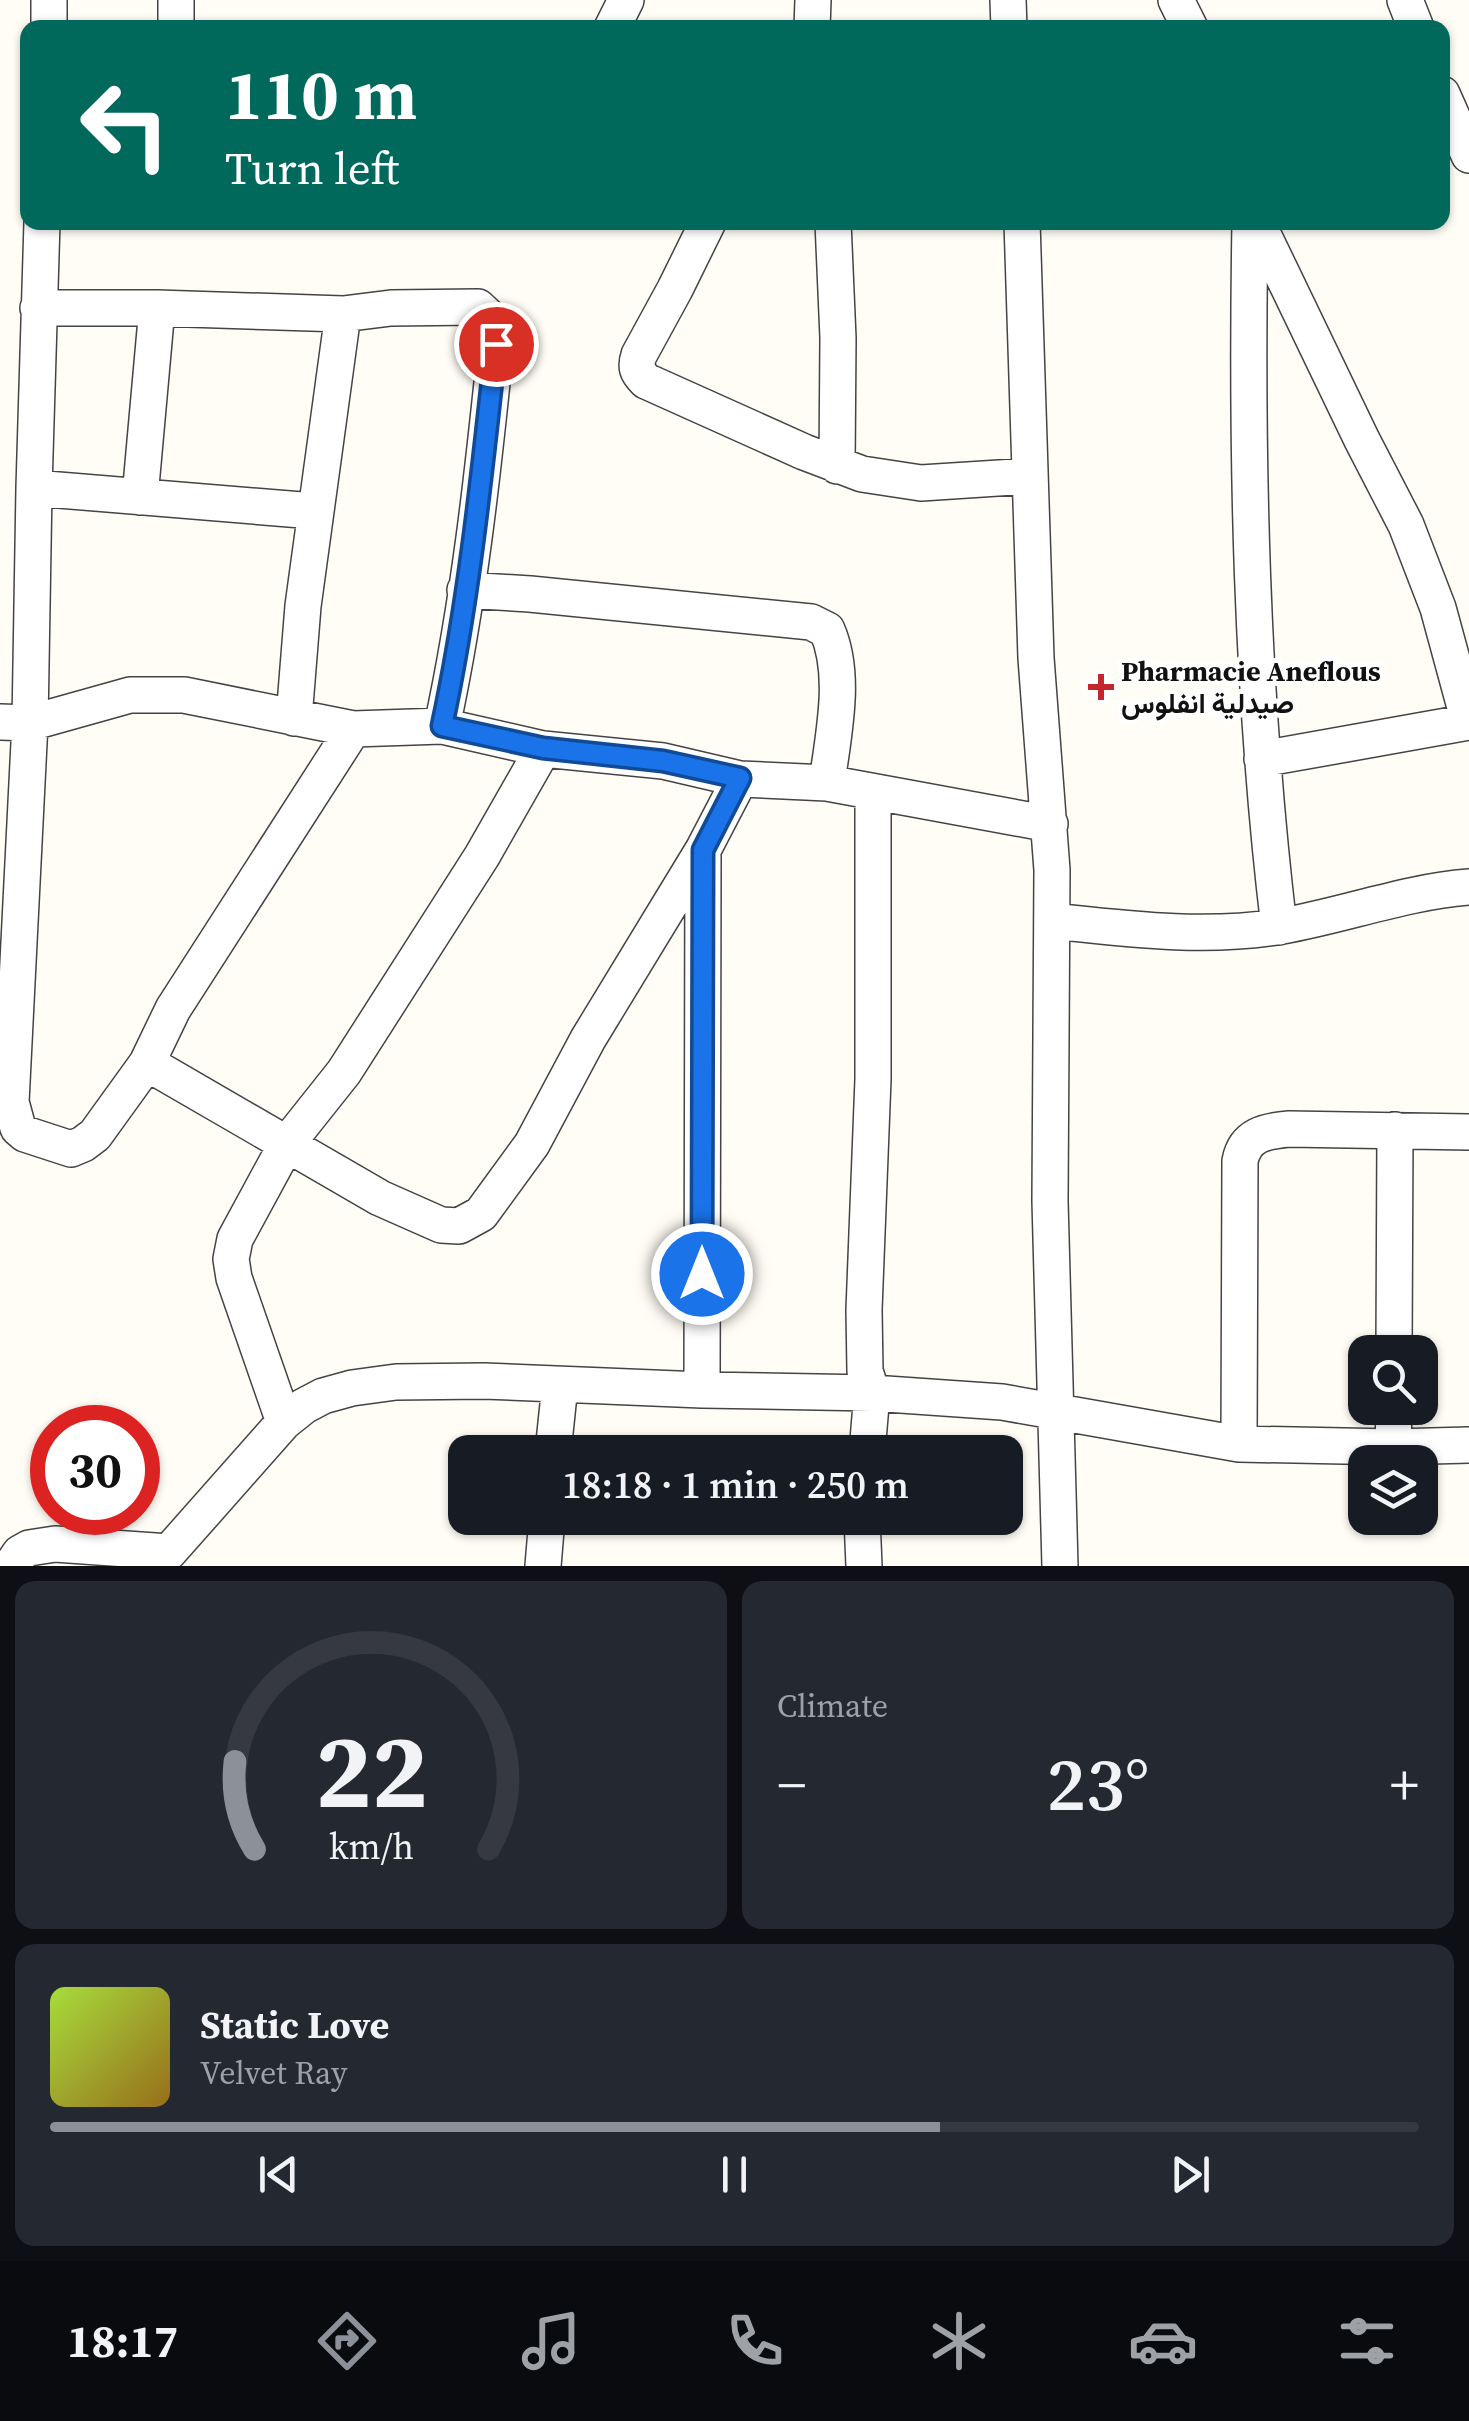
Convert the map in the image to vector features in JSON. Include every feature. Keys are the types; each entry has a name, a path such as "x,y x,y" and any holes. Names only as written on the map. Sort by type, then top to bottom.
{"street":[{"path":"1450,112 1469,155"},
{"path":"42,230 34,488 15,723 11,1102 18,1128 25,1134 71,1149 84,1144 103,1126 147,1063 173,1008 354,729"},
{"path":"704,230 639,355 636,366 646,381 862,474 921,484 1030,476"},
{"path":"833,230 837,466"},
{"path":"1022,230 1036,658 1050,824 1053,921 1050,1201 1060,1566"},
{"path":"1253,230 1248,327 1254,620 1262,759 1279,927"},
{"path":"1257,230 1413,542 1438,608 1469,722 1262,759"},
{"path":"38,308 343,314 391,308 478,307 494,324 496,344 484,457 442,726"},
{"path":"140,497 158,308"},
{"path":"294,718 314,512 343,314"},
{"path":"34,488 314,512"},
{"path":"465,590 811,622 827,630 836,660 836,708 827,783"},
{"path":"15,723 130,695 184,694 354,729 442,726 543,748 663,761 740,778 827,783 1050,824"},
{"path":"284,1422 234,1278 234,1239 286,1145 354,1056 482,856 543,748"},
{"path":"147,1063 380,1198 442,1225 459,1226 481,1214 532,1144 588,1040 703,850 740,778"},
{"path":"868,1435 872,1393 865,1371 864,1310 873,1079 873,793"},
{"path":"702,1390 703,850"},
{"path":"1053,921 1188,932 1279,927 1469,886"},
{"path":"1394,1130 1394,1335"},
{"path":"1239,1444 1242,1148 1251,1138 1268,1131 1469,1132"},
{"path":"12,1566 20,1552 55,1544 169,1559 284,1422 314,1401 352,1388 414,1382 872,1393 1002,1402 1239,1444 1348,1446"},
{"path":"556,1435 560,1385"},
{"path":"1438,1446 1469,1445"},
{"path":"543,1566 546,1535"},
{"path":"863,1535 864,1566"}],"place":[{"name":"Pharmacie Aneflous صيدلية انفلوس","path":"1101,687"}],"route":[{"path":"496,344 482,474 442,726 543,748 663,761 740,778 703,850 702,1274"}]}
